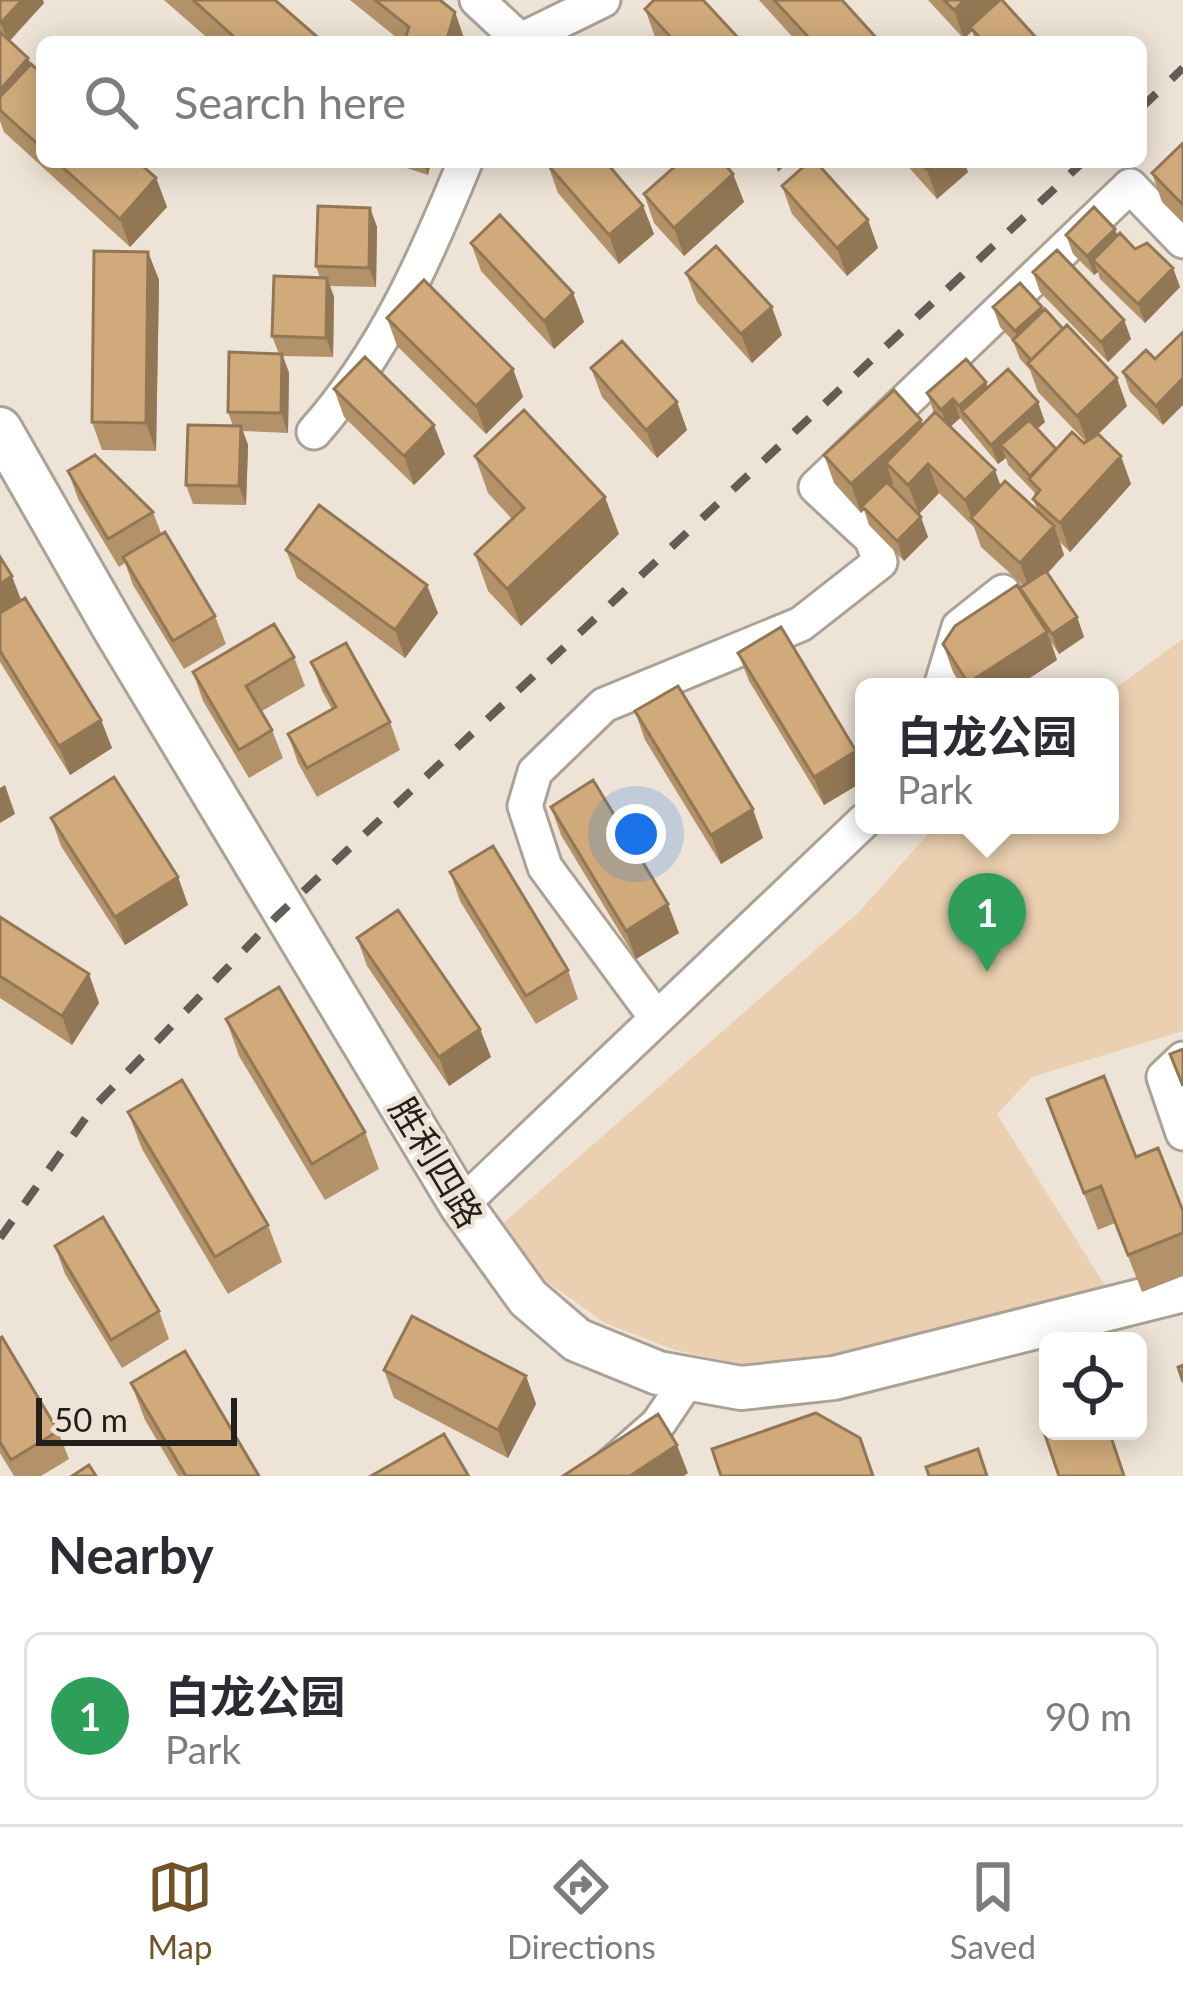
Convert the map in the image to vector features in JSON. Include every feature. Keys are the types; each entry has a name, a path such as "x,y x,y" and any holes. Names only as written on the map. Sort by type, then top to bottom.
{"main road":[{"name":"胜利四路","path":"0,428 461,1205 528,1298 577,1340 683,1388 741,1388 834,1378 1183,1290"},
{"name":"胜利四路","path":"0,477 261,922 444,1215 514,1314 552,1348 589,1368 683,1388 748,1409 814,1407 1039,1348"},
{"path":"1101,1332 1183,1310"}],"street":[{"path":"477,0 514,36"},
{"path":"526,36 603,0"},
{"path":"314,432 359,381 403,303 462,168"},
{"path":"655,1016 544,867 525,806 535,772 604,705 663,686 801,624 880,562 872,539 816,487 1130,186 1183,242"},
{"path":"944,678 959,626 1003,592"},
{"path":"461,1205 855,829"},
{"path":"1183,1058 1164,1077 1183,1133"},
{"path":"599,1476 621,1462 683,1388"}],"shaded area":[{"path":"1183,639 1183,1031 1032,1077 997,1114 1106,1287 853,1353 750,1366 675,1350 605,1323 542,1278 503,1223 859,912 928,834 1119,834 1119,685"}],"building":[{"path":"0,0 22,0 1,23 0,22"},
{"path":"193,0 275,0 316,36 233,36"},
{"path":"375,0 440,0 455,12 448,36 406,36 409,27"},
{"path":"654,0 703,0 736,36 670,36 645,9"},
{"path":"774,0 842,0 875,36 807,36"},
{"path":"944,0 965,0 954,10"},
{"path":"1002,0 1035,36 978,36 970,27"},
{"path":"0,32 28,58 0,90"},
{"path":"31,64 36,69 36,143 0,110 0,97"},
{"path":"1183,143 1183,205 1152,173"},
{"path":"64,168 145,168 156,178 120,219"},
{"path":"551,168 611,168 643,206 609,235"},
{"path":"673,168 728,168 733,174 674,228 644,194"},
{"path":"802,168 821,168 868,220 837,248 782,186"},
{"path":"318,206 370,208 369,268 316,266"},
{"path":"1094,207 1115,229 1087,256 1066,235"},
{"path":"500,215 573,293 544,321 471,243"},
{"path":"1120,233 1135,249 1147,243 1173,268 1138,304 1093,260"},
{"path":"716,246 772,307 741,334 686,273"},
{"path":"1057,250 1124,320 1101,342 1033,272"},
{"path":"94,251 148,252 146,423 92,422"},
{"path":"274,276 327,278 326,338 272,336"},
{"path":"424,280 513,369 476,406 387,318"},
{"path":"1020,283 1042,307 1015,331 993,307"},
{"path":"1045,309 1063,329 1031,360 1013,340"},
{"path":"1067,325 1117,378 1077,416 1028,363"},
{"path":"1183,332 1183,378 1156,406 1123,372 1146,350 1155,359"},
{"path":"622,341 677,402 646,430 591,368"},
{"path":"229,352 282,354 281,413 228,412"},
{"path":"365,357 434,425 404,456 334,389"},
{"path":"966,359 986,382 959,406 953,399 941,410 927,393"},
{"path":"1008,369 1038,402 991,445 962,411"},
{"path":"894,390 921,420 851,484 824,455"},
{"path":"524,410 605,497 507,589 475,554 524,508 475,456"},
{"path":"935,412 995,470 965,500 928,464 908,485 886,463"},
{"path":"1029,420 1056,449 1030,476 1001,445"},
{"path":"188,425 241,426 239,486 186,485"},
{"path":"1072,432 1084,443 1098,434 1121,456 1060,523 1033,499 1040,490 1029,479"},
{"path":"95,455 153,512 108,539 68,471"},
{"path":"1005,481 1054,526 1020,563 971,518"},
{"path":"887,482 921,517 897,541 862,506"},
{"path":"319,505 427,585 395,630 286,550"},
{"path":"165,532 215,616 173,641 123,557"},
{"path":"0,557 12,576 0,584"},
{"path":"1046,571 1077,617 1052,634 1020,588"},
{"path":"1017,585 1047,632 976,678 965,678 943,644 955,626"},
{"path":"25,598 101,720 59,746 0,651 0,613"},
{"path":"274,624 294,657 246,686 272,730 239,750 193,672"},
{"path":"781,627 855,752 814,777 738,653"},
{"path":"346,643 390,722 307,768 288,734 336,707 311,662"},
{"path":"678,686 753,809 711,835 635,711"},
{"path":"114,777 178,877 115,917 51,818"},
{"path":"593,780 668,904 626,931 551,807"},
{"path":"493,846 568,970 526,996 450,872"},
{"path":"398,910 480,1029 439,1057 357,938"},
{"path":"0,917 89,974 62,1016 0,976"},
{"path":"279,987 365,1132 312,1164 226,1019"},
{"path":"1183,1049 1183,1086 1170,1054"},
{"path":"1104,1076 1136,1157 1158,1148 1183,1211 1183,1233 1128,1255 1101,1186 1084,1193 1047,1099"},
{"path":"182,1080 268,1225 215,1257 128,1112"},
{"path":"103,1217 159,1311 111,1340 55,1246"},
{"path":"412,1316 526,1376 498,1430 384,1370"},
{"path":"2,1337 58,1431 11,1460 0,1442"},
{"path":"185,1351 259,1476 186,1476 131,1383"},
{"path":"816,1413 860,1438 873,1476 721,1476 712,1449"},
{"path":"658,1414 677,1445 630,1476 563,1476"},
{"path":"444,1434 468,1475 371,1476"},
{"path":"1047,1440 1112,1440 1124,1476 1059,1476"},
{"path":"978,1449 987,1476 929,1476 926,1467"},
{"path":"89,1465 96,1476 72,1476"}],"railway":[{"path":"1147,102 1183,68"},
{"path":"0,1238 92,1109 276,917 1077,168"}],"place":[{"name":"白龙公园","path":"987,972"}]}
